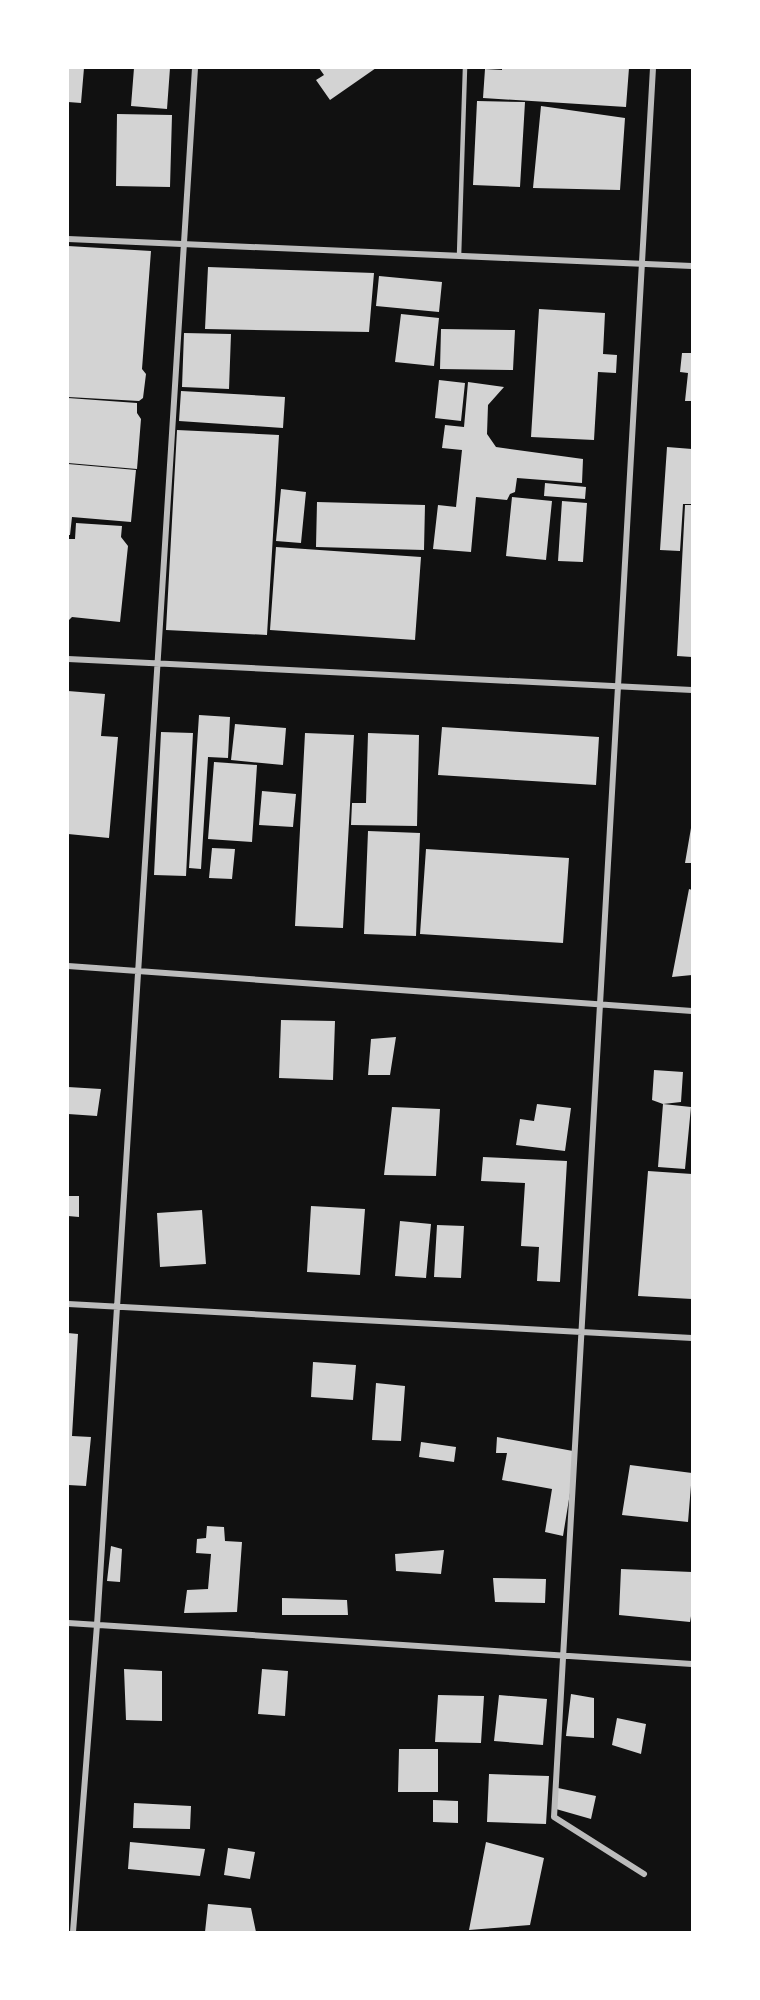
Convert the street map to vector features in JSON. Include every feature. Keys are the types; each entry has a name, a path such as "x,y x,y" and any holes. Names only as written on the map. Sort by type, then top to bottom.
{"street":[{"path":"73,1932 97,1625 195,68"},
{"path":"645,1874 554,1817 653,68"},
{"path":"68,239 693,266"},
{"path":"68,659 693,690"},
{"path":"68,966 693,1011"},
{"path":"68,1304 693,1338"},
{"path":"68,1623 693,1664"}],"lane":[{"path":"459,256 465,68"}],"building":[{"path":"68,68 84,68 81,103 68,102"},
{"path":"134,68 170,68 167,109 131,106"},
{"path":"319,68 376,68 330,100 316,80 324,75"},
{"path":"502,68 629,68 626,107 483,98 485,69 502,70"},
{"path":"477,101 525,102 520,187 473,185"},
{"path":"541,106 625,118 620,190 533,188"},
{"path":"117,114 172,115 170,187 116,186"},
{"path":"68,246 151,251 142,369 146,374 143,398 139,401 68,397"},
{"path":"208,267 374,273 369,332 205,329"},
{"path":"379,276 442,282 439,312 376,306"},
{"path":"539,309 605,313 603,354 617,355 616,373 598,372 594,440 531,437"},
{"path":"401,314 439,318 434,366 395,362"},
{"path":"441,329 515,330 513,370 440,369"},
{"path":"184,333 231,334 229,389 182,387"},
{"path":"682,353 692,353 692,401 685,401 688,373 680,372"},
{"path":"439,380 465,383 461,421 435,418"},
{"path":"468,382 504,387 488,405 487,434 496,447 583,459 582,483 517,478 515,492 510,494 507,500 476,497 471,552 433,549 438,505 456,507 462,450 442,448 445,425 464,427"},
{"path":"181,391 285,397 283,428 179,421"},
{"path":"68,398 137,403 137,413 141,419 137,469 68,463"},
{"path":"177,430 279,435 267,635 166,630"},
{"path":"667,447 692,449 692,504 683,504 680,551 660,550"},
{"path":"68,464 136,470 131,522 72,517 70,535 68,535"},
{"path":"545,483 586,487 585,499 544,496"},
{"path":"281,489 306,492 301,543 276,541"},
{"path":"512,497 552,501 546,560 506,556"},
{"path":"562,501 587,503 583,562 558,561"},
{"path":"317,502 425,505 424,550 316,547"},
{"path":"685,505 692,505 692,657 677,656"},
{"path":"76,523 122,526 121,537 128,546 120,622 72,617 68,621 68,539 75,539"},
{"path":"276,547 421,557 415,640 270,630"},
{"path":"68,691 105,694 101,736 118,737 109,838 68,834"},
{"path":"199,715 230,717 228,758 208,757 201,869 189,868"},
{"path":"235,724 286,728 283,765 231,760"},
{"path":"442,727 599,737 596,785 438,775"},
{"path":"161,732 193,733 186,876 154,875"},
{"path":"305,733 354,735 343,928 295,926"},
{"path":"368,733 419,735 417,826 351,825 352,803 366,803"},
{"path":"214,762 257,765 252,842 208,839"},
{"path":"262,791 296,794 293,827 259,825"},
{"path":"691,828 692,863 685,863"},
{"path":"368,831 420,833 416,936 364,934"},
{"path":"212,848 235,849 232,879 209,878"},
{"path":"426,849 569,858 563,943 420,934"},
{"path":"689,889 692,890 692,975 672,977"},
{"path":"281,1020 335,1021 333,1080 279,1078"},
{"path":"396,1037 390,1075 368,1075 371,1039"},
{"path":"654,1070 683,1072 681,1102 663,1104 652,1100"},
{"path":"68,1087 101,1089 97,1116 68,1114"},
{"path":"537,1104 571,1108 565,1151 516,1145 520,1119 534,1121"},
{"path":"663,1104 691,1107 685,1169 658,1167"},
{"path":"392,1107 440,1109 436,1176 384,1175"},
{"path":"483,1157 567,1161 560,1282 537,1281 539,1247 521,1246 525,1183 481,1181"},
{"path":"648,1171 692,1174 692,1299 638,1296"},
{"path":"68,1196 79,1196 79,1217 68,1216"},
{"path":"311,1206 365,1209 360,1275 307,1272"},
{"path":"202,1210 206,1264 160,1267 157,1213"},
{"path":"400,1221 431,1224 426,1278 395,1276"},
{"path":"437,1225 464,1226 461,1278 434,1277"},
{"path":"68,1333 78,1334 72,1436 91,1437 86,1486 68,1485"},
{"path":"313,1362 356,1365 353,1400 311,1397"},
{"path":"376,1383 405,1386 401,1441 372,1440"},
{"path":"497,1437 573,1451 570,1493 563,1536 545,1532 552,1489 502,1480 507,1453 496,1453"},
{"path":"421,1442 456,1447 454,1462 419,1457"},
{"path":"630,1465 692,1473 688,1522 622,1515"},
{"path":"207,1526 224,1527 225,1541 242,1542 237,1612 184,1613 187,1590 208,1589 211,1554 196,1553 197,1539 206,1538"},
{"path":"111,1546 122,1549 120,1582 107,1581"},
{"path":"444,1550 441,1574 396,1571 395,1554"},
{"path":"621,1569 692,1572 690,1622 619,1615"},
{"path":"493,1578 546,1579 545,1603 495,1602"},
{"path":"282,1598 347,1600 348,1615 282,1615"},
{"path":"124,1669 162,1671 162,1721 126,1720"},
{"path":"262,1669 288,1671 285,1716 258,1714"},
{"path":"571,1694 594,1698 594,1738 566,1736"},
{"path":"438,1695 484,1696 481,1743 435,1742"},
{"path":"499,1695 547,1699 543,1745 494,1741"},
{"path":"617,1718 646,1724 641,1754 612,1745"},
{"path":"399,1749 438,1749 438,1792 398,1792"},
{"path":"489,1774 549,1776 546,1824 487,1822"},
{"path":"558,1788 596,1796 591,1819 556,1809"},
{"path":"433,1800 458,1801 458,1823 433,1822"},
{"path":"134,1803 191,1806 190,1829 133,1828"},
{"path":"130,1842 205,1849 200,1876 128,1869"},
{"path":"486,1842 544,1858 530,1925 469,1930"},
{"path":"228,1848 255,1852 250,1879 224,1875"},
{"path":"208,1904 251,1908 256,1932 205,1932"}]}
